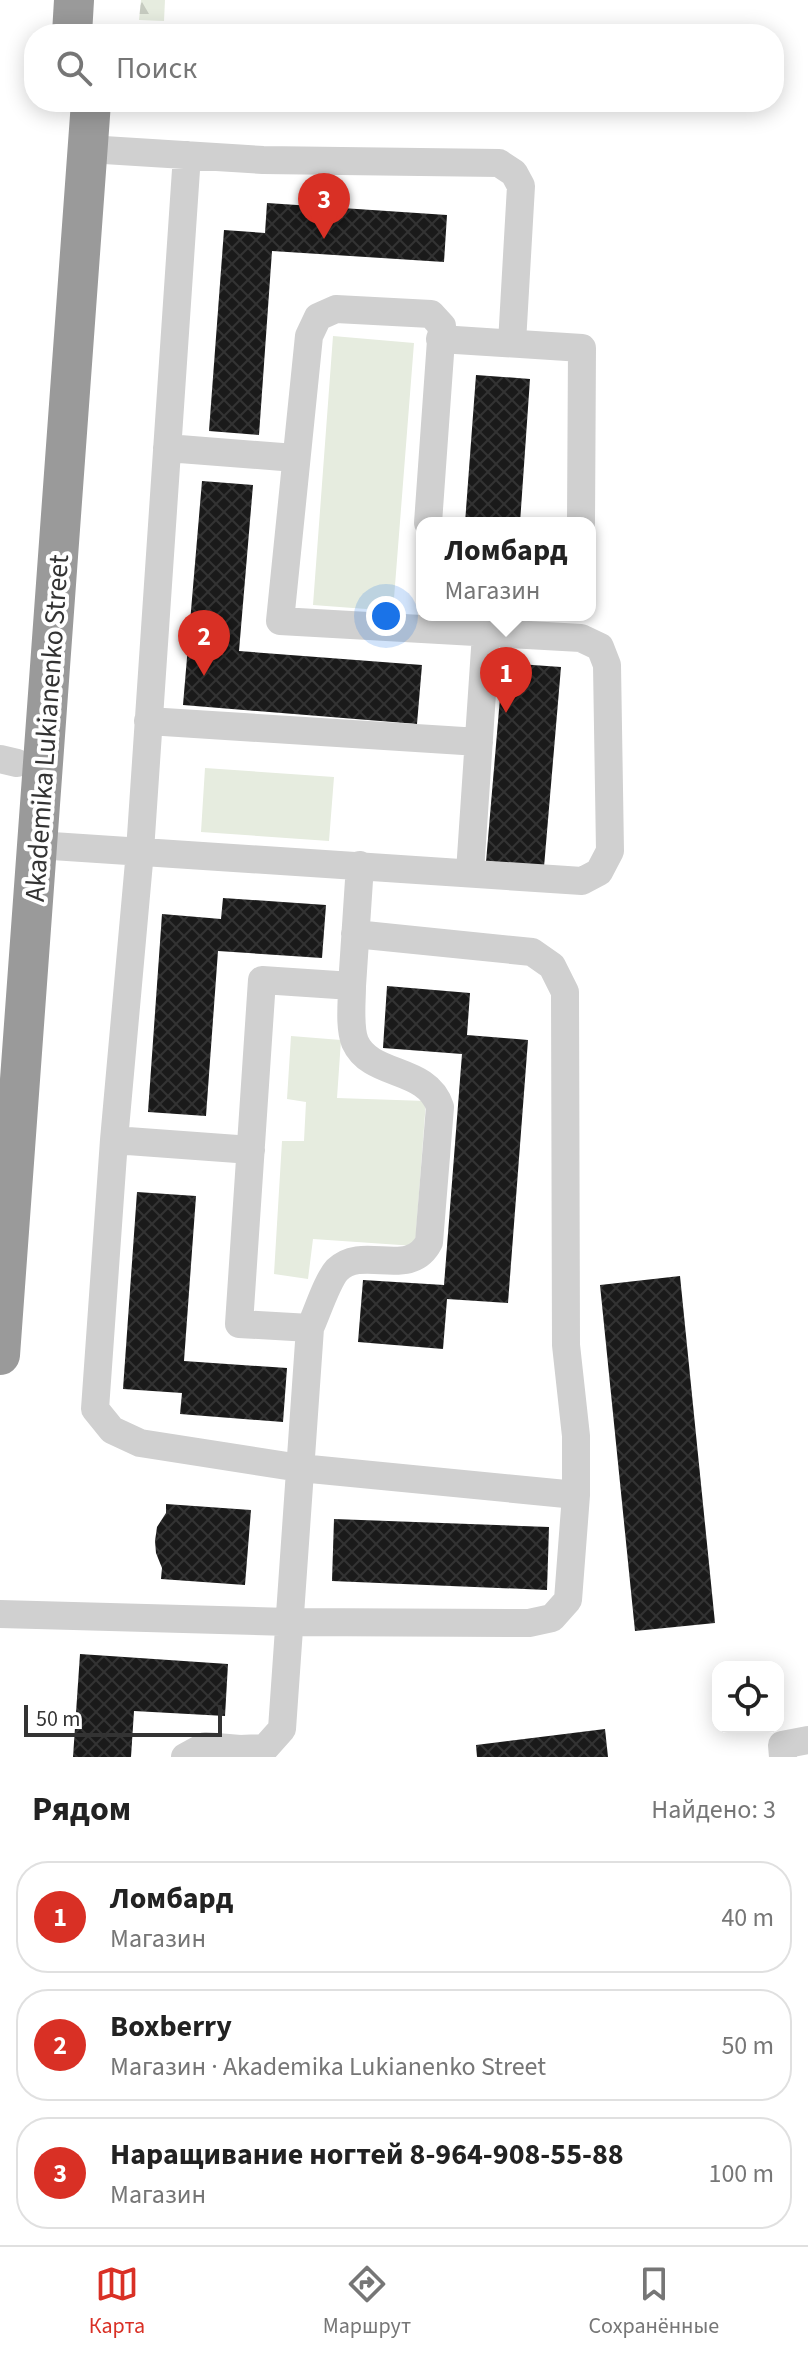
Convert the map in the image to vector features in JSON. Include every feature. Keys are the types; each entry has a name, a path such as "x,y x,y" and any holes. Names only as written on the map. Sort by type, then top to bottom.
{"highway":[{"path":"73,24 74,0"},
{"path":"97,24 98,0"},
{"name":"Akademika Lukianenko Street","path":"0,995 9,761 65,112"},
{"name":"Akademika Lukianenko Street","path":"0,1355 90,112"}],"lane":[{"path":"88,149 263,160 499,163 514,173 521,186 512,343"},
{"path":"187,155 140,851 114,1140 95,1409 112,1430 140,1443 300,1468 576,1495"},
{"path":"416,618 280,621 309,336 318,317 336,309 431,314 442,326 428,517"},
{"path":"440,339 582,348 581,517"},
{"path":"167,448 295,458"},
{"path":"37,845 582,881 599,872 610,851 607,665 600,647 581,627 486,634 433,621"},
{"path":"470,872 486,634"},
{"path":"148,721 479,742"},
{"path":"185,1757 205,1746 265,1748 282,1729 310,1328 336,1271 350,1262 363,1260 410,1260 423,1252 429,1242 440,1107 435,1092 364,1057 353,1039 352,986 360,865"},
{"path":"0,1614 289,1622 529,1623 552,1618 568,1600 576,1495 576,1436 566,1345 565,992 552,966 532,952 355,934"},
{"path":"310,1328 239,1324 262,980 352,986"},
{"path":"114,1140 251,1150"},
{"path":"783,1757 782,1745 808,1740"}],"green space":[{"path":"141,0 165,0 164,21 139,20"},
{"path":"333,336 414,343 393,611 313,605"},
{"path":"205,768 334,777 329,841 201,832"},
{"path":"291,1036 341,1040 337,1098 426,1101 415,1246 313,1239 308,1279 274,1274 282,1141 304,1141 306,1102 287,1099"}],"building":[{"path":"267,203 447,215 444,262 272,251 259,435 209,431 224,230 265,233"},
{"path":"476,375 530,379 520,517 465,517"},
{"path":"202,481 253,485 239,651 422,665 417,724 183,705"},
{"path":"503,663 561,667 544,867 486,862"},
{"path":"223,898 326,905 322,958 218,951 206,1116 148,1112 162,914 221,919"},
{"path":"387,986 470,993 467,1035 528,1040 508,1303 447,1299 443,1349 358,1342 363,1280 444,1285 462,1054 383,1048"},
{"path":"137,1192 196,1196 184,1361 287,1368 283,1422 180,1414 182,1393 123,1389"},
{"path":"680,1276 715,1623 635,1631 600,1285"},
{"path":"166,1504 251,1510 245,1585 161,1579 162,1568 155,1541 157,1527 166,1513"},
{"path":"334,1519 549,1527 547,1590 332,1581"},
{"path":"80,1654 228,1664 225,1716 134,1711 131,1757 73,1757"},
{"path":"605,1729 608,1757 477,1757 476,1745"}],"place":[{"name":"Наращивание ногтей 8-964-908-55-88","path":"324,239"},
{"name":"Boxberry","path":"204,676"},
{"name":"Ломбард","path":"506,713"}]}
